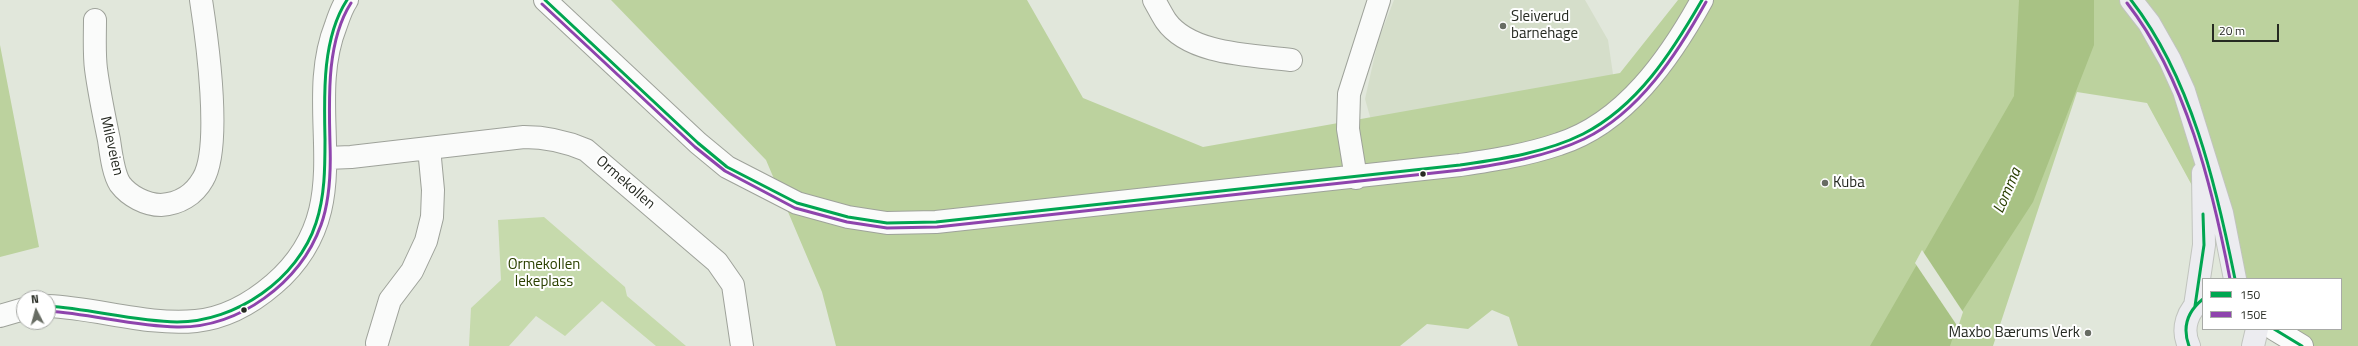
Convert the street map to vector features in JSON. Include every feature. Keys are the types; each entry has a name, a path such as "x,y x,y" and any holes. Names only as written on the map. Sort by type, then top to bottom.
{"main road":[{"path":"2131,0 2149,23 2170,60 2194,119 2203,154 2222,212 2235,278"},
{"path":"2187,344 2186,324 2199,302 2204,245 2203,154"},
{"path":"2253,346 2257,330"}],"street":[{"name":"Mileveien","path":"95,20 96,67 111,155 119,183 131,196 154,205 173,204 189,197 203,179 210,155 212,128 206,34 200,0"},
{"path":"545,0 698,143 727,167 797,204 848,217 887,223 936,222 1356,178 1512,157 1560,144 1583,134 1632,98 1653,75 1702,0"},
{"path":"1154,0 1167,22 1181,36 1198,46 1291,60"},
{"path":"1356,178 1348,129 1349,94 1379,0"},
{"path":"56,307 84,309 170,322 196,321 235,310 262,294 287,272 304,249 320,207 325,186 327,158 326,67 330,39 343,1"},
{"name":"Ormekollen","path":"327,158 524,137 545,137 566,142 586,150 716,262 732,285 742,346"},
{"path":"377,343 390,300 412,271 426,241 431,223 433,190 429,148"},
{"path":"0,316 16,311"},
{"path":"2276,330 2302,346"}],"shaded area":[{"path":"611,0 1027,0 1083,98 1203,147 1620,73 1678,0 2358,0 2358,346 2310,346 2294,330 2342,330 2342,278 2242,278 2147,103 2077,92 1993,346 1518,346 1509,317 1492,310 1468,329 1427,324 1400,346 836,346 822,292 766,160"},
{"path":"1394,0 1585,0 1608,40 1615,88 1377,141 1365,99 1378,41"},
{"path":"0,45 39,247 0,257"}],"green space":[{"name":"Ormekollen lekeplass","path":"544,217 625,287 627,296 686,346 656,346 602,301 565,336 536,316 509,346 469,346 471,308 501,280 498,220"}],"water":[{"name":"Lomma","path":"2019,0 2094,0 2094,45 2033,202 1961,313 1950,346 1870,346 2014,96"}],"pier":[{"path":"1922,250 1963,312 1958,327 1915,263"}],"transit line":[{"name":"150","path":"56,307 161,321 177,322 199,320 221,314 242,305 262,294 280,279 295,262 307,243 319,213 325,171 324,104 326,67 333,32 339,15 347,0"},
{"name":"150","path":"545,0 698,143 727,167 797,203 848,217 887,223 936,222 1460,165 1507,158 1538,151 1568,141 1583,134 1621,109 1637,93 1666,58 1702,0"},
{"name":"150","path":"2131,0 2152,30 2170,63 2185,97 2210,170 2228,243 2235,278"},
{"name":"150E","path":"542,4 695,147 725,171 795,208 847,222 887,228 937,227 1461,170 1508,162 1555,151 1584,139 1623,114 1655,80 1683,42 1706,2"},
{"name":"150E","path":"56,312 161,326 177,327 200,325 223,320 244,310 264,298 283,283 298,266 311,246 324,215 330,175 329,109 333,53 343,18 351,3"},
{"name":"150E","path":"2127,3 2148,33 2181,99 2194,135 2215,207 2230,278"},
{"name":"150","path":"2195,306 2204,245 2203,214"},
{"name":"150","path":"2189,346 2186,326 2190,314 2202,300"},
{"name":"150","path":"2276,330 2302,346"}],"place":[{"name":"Sleiverud barnehage","path":"1503,26"},
{"name":"Kuba","path":"1825,183"},
{"name":"Maxbo Bærums Verk","path":"2088,333"}]}
